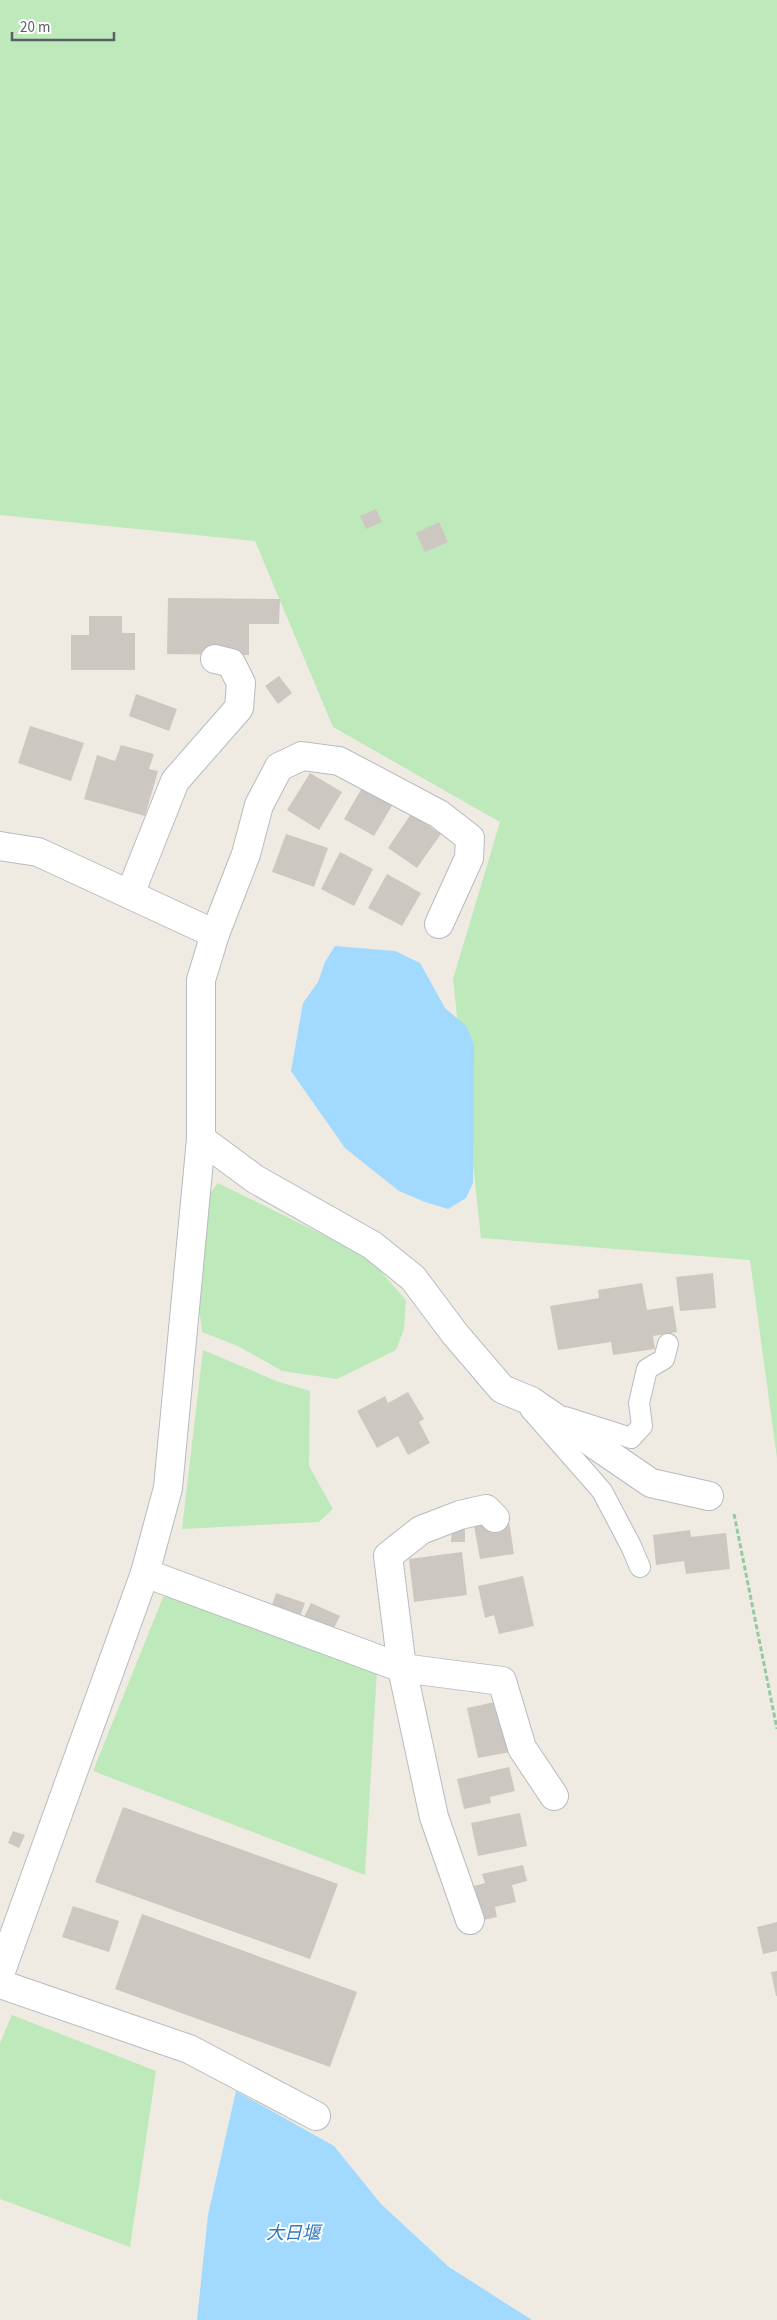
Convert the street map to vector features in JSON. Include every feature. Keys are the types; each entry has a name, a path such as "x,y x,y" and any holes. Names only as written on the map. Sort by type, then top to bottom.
{"street":[{"path":"130,894 174,781 239,708 241,683 231,663 214,659"},
{"path":"0,1974 145,1573 168,1488 201,1139 201,980 215,934 246,854 259,805 279,767 302,756 339,761 439,814 470,838 469,858 439,924"},
{"path":"0,846 38,852 215,934"},
{"path":"201,1139 254,1180 372,1244 413,1278 455,1334 502,1389 546,1411 651,1483 709,1496"},
{"path":"470,1920 434,1817 402,1668 388,1556 421,1530 460,1514 486,1509 495,1518"},
{"path":"145,1573 402,1668 502,1682 522,1748 554,1796"},
{"path":"0,1984 189,2049 316,2116"}],"lane":[{"path":"546,1411 631,1438 642,1426 639,1403 647,1369 664,1359 668,1344"},
{"path":"519,1396 602,1491 640,1567"}],"path":[{"path":"709,1496 732,1507 777,1730"}],"green space":[{"path":"0,0 777,0 777,1458 750,1260 481,1238 453,979 500,822 333,727 255,541 0,515"},
{"path":"218,1183 368,1257 406,1300 404,1329 396,1350 337,1379 282,1371 238,1346 202,1332 198,1298 208,1196"},
{"path":"203,1350 279,1382 310,1391 309,1466 333,1509 319,1522 182,1529"},
{"path":"164,1595 377,1669 365,1875 93,1771"},
{"path":"12,2015 156,2071 130,2247 0,2199 0,2043"}],"water":[{"path":"335,946 395,951 420,963 445,1008 467,1027 474,1045 473,1183 466,1198 448,1209 399,1191 345,1148 291,1071 303,1003 318,982 325,962"},
{"name":"大日堰","path":"236,2091 334,2146 381,2204 449,2267 532,2320 197,2320 208,2215"}],"building":[{"path":"376,509 382,522 366,529 360,516"},
{"path":"439,522 448,542 425,552 416,533"},
{"path":"168,598 280,599 279,624 249,624 249,655 167,654"},
{"path":"89,616 122,616 122,633 135,633 135,670 71,670 71,635 89,635"},
{"path":"279,676 292,693 278,704 265,686"},
{"path":"136,694 177,709 169,731 129,716"},
{"path":"30,726 84,743 71,781 18,763"},
{"path":"121,745 154,754 149,769 158,771 145,816 84,799 97,755 115,761"},
{"path":"310,773 342,792 319,830 287,810"},
{"path":"363,786 393,804 374,836 344,819"},
{"path":"411,814 441,834 417,868 388,848"},
{"path":"286,834 328,848 314,887 272,872"},
{"path":"340,852 373,869 354,906 321,889"},
{"path":"387,874 421,893 402,926 368,908"},
{"path":"713,1273 716,1308 680,1311 676,1277"},
{"path":"642,1283 647,1310 673,1306 677,1332 653,1336 655,1349 613,1355 611,1342 558,1350 550,1306 599,1298 598,1290"},
{"path":"408,1392 424,1419 419,1422 430,1443 408,1455 398,1436 377,1448 357,1411 385,1396 388,1403"},
{"path":"509,1521 514,1554 480,1559 474,1526"},
{"path":"452,1524 465,1525 465,1542 451,1542"},
{"path":"690,1530 691,1537 726,1533 730,1569 686,1574 684,1561 656,1565 653,1535"},
{"path":"462,1552 467,1595 414,1602 409,1559"},
{"path":"523,1576 534,1626 499,1634 494,1615 485,1618 478,1586"},
{"path":"276,1593 305,1603 299,1619 271,1608"},
{"path":"311,1603 340,1616 332,1632 303,1619"},
{"path":"499,1701 510,1752 478,1758 467,1708"},
{"path":"509,1767 515,1791 490,1797 491,1803 464,1809 457,1779"},
{"path":"123,1807 338,1884 310,1959 95,1882"},
{"path":"520,1813 527,1846 478,1856 471,1823"},
{"path":"13,1831 25,1835 19,1848 8,1843"},
{"path":"523,1865 527,1881 512,1885 516,1902 495,1907 497,1917 479,1921 470,1887 485,1883 482,1874"},
{"path":"73,1906 119,1921 109,1952 62,1937"},
{"path":"142,1914 357,1992 330,2067 115,1989"},
{"path":"777,1922 777,1951 763,1954 757,1927"},
{"path":"777,1971 777,1996 776,1996 771,1972"}]}
